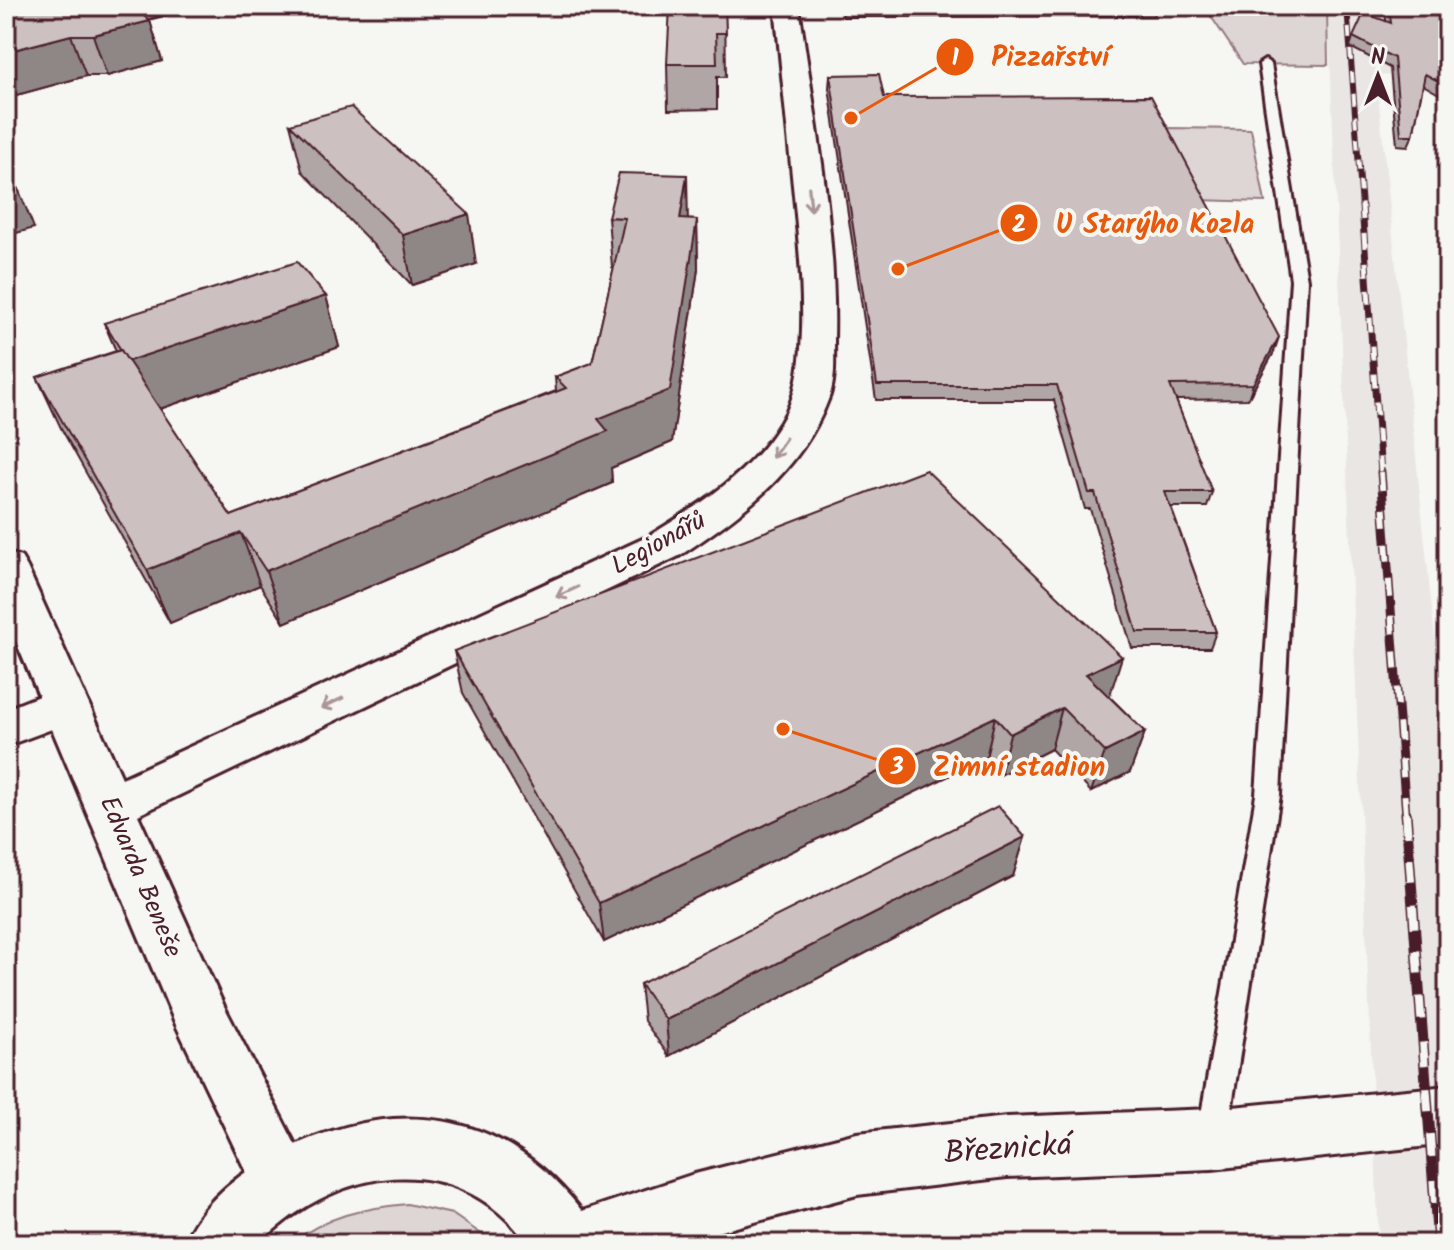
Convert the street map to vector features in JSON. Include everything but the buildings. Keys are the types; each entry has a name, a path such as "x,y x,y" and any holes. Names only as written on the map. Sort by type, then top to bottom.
{"street":[{"path":"6,47 167,6"},
{"name":"Legionářů","path":"109,806 664,546 733,500 770,462 814,393 819,283 787,6"},
{"name":"Edvarda Beneše","path":"6,567 204,1025 284,1183"},
{"path":"6,728 66,705"},
{"name":"Březnická","path":"579,1244 691,1206 857,1164 1007,1147 1212,1139 1448,1115"},
{"path":"216,1244 249,1209 284,1183 327,1161 363,1152 433,1148 474,1158 518,1184 549,1215 567,1244"}],"lane":[{"path":"1212,1139 1268,795 1299,280 1265,64"}],"shaded area":[{"path":"1204,6 1327,6 1328,65 1243,64"},
{"path":"1328,6 1448,6 1448,77 1376,75 1448,764 1448,1244 1379,1244"},
{"path":"1165,128 1251,129 1265,202 1197,200"},
{"path":"407,1204 452,1214 496,1244 290,1244 331,1220 375,1208"}],"railway":[{"path":"1347,6 1362,208"},
{"path":"1362,206 1381,474"},
{"path":"1381,472 1406,815"},
{"path":"1406,813 1438,1244"}],"place":[{"name":"Pizzařství","path":"851,118"},
{"name":"U Starýho Kozla","path":"898,269"},
{"name":"Zimní stadion","path":"783,729"}]}
